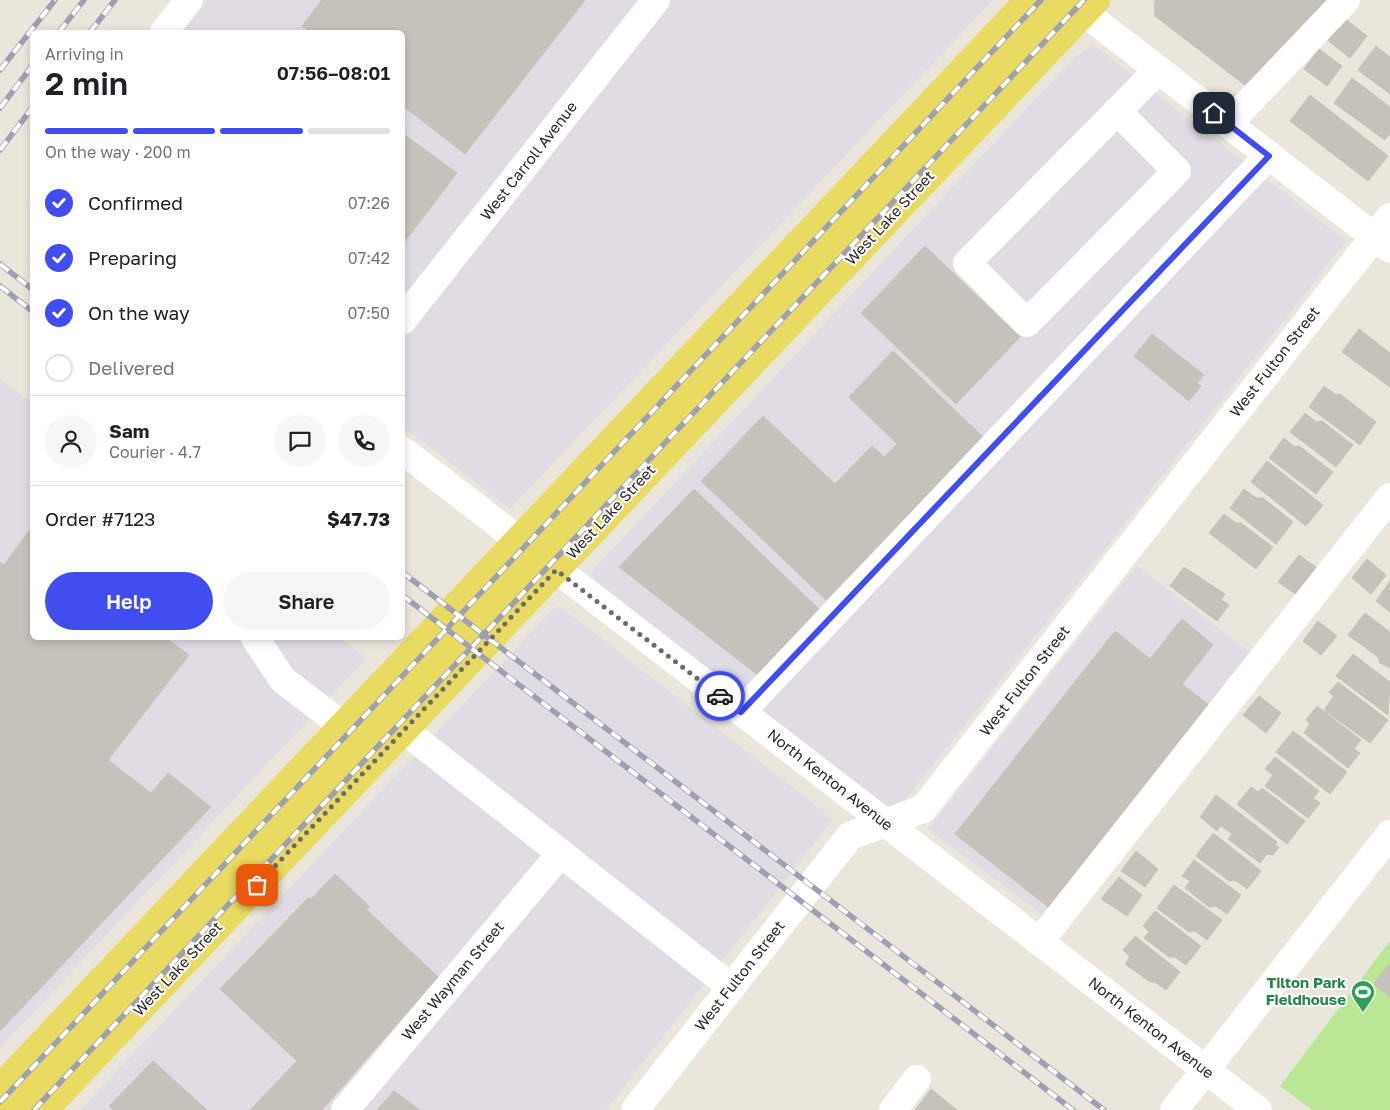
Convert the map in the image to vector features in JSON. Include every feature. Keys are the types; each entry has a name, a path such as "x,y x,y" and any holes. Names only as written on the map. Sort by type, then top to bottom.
{"main road":[{"name":"West Lake Street","path":"44,1110 404,730 537,554 1029,0"},
{"name":"West Lake Street","path":"12,1110 537,554 1077,3"},
{"name":"West Lake Street","path":"0,1088 342,725 537,554"}],"street":[{"path":"166,30 189,0"},
{"name":"West Carroll Avenue","path":"405,318 656,0"},
{"path":"1228,124 1346,0"},
{"path":"1077,3 1158,70 1269,156 1385,234"},
{"path":"1117,111 1177,171 1027,323 967,263 1117,111 1158,70"},
{"path":"741,712 1269,156"},
{"name":"West Fulton Street","path":"635,1110 850,836 923,809 1385,234"},
{"name":"North Kenton Avenue","path":"405,452 1258,1110"},
{"path":"1039,942 1390,497"},
{"path":"256,640 283,680 342,725"},
{"path":"404,730 732,987"},
{"path":"1174,1110 1390,834"},
{"name":"West Wayman Street","path":"345,1110 561,853"},
{"path":"893,1110 917,1079"}],"shaded area":[{"path":"207,0 993,0 510,509 405,428 405,30 183,30"},
{"path":"1091,46 1096,47 1346,241 1109,544 905,800 892,813 595,580 592,576 592,571 1075,57"},
{"path":"0,379 30,402 30,640 343,640 367,658 0,1048"},
{"path":"1137,566 1260,660 1053,923 928,829"},
{"path":"560,606 833,819 606,1110 80,1110 553,609"}],"green space":[{"name":"Tilton Park Fieldhouse","path":"1390,941 1390,1110 1312,1110 1280,1086"}],"building":[{"path":"322,0 585,0 465,154 405,107 405,30 307,30 302,26"},
{"path":"1157,0 1334,0 1250,89 1155,16 1154,2"},
{"path":"1343,17 1367,36 1350,58 1326,39"},
{"path":"1376,46 1390,57 1390,94 1358,70"},
{"path":"1319,49 1342,66 1327,86 1304,69"},
{"path":"1352,78 1390,107 1390,134 1385,140 1334,103"},
{"path":"1310,95 1388,156 1368,181 1290,121"},
{"path":"405,135 457,173 405,241"},
{"path":"925,246 1020,337 956,404 861,313"},
{"path":"1359,329 1390,353 1390,387 1342,352"},
{"path":"1152,334 1204,375 1197,383 1201,386 1189,401 1134,356"},
{"path":"893,351 983,437 889,535 834,485 872,446 884,457 897,444 849,397"},
{"path":"1324,386 1336,395 1340,394 1376,422 1360,445 1309,407"},
{"path":"1305,413 1316,422 1322,421 1353,445 1336,467 1290,432"},
{"path":"763,416 889,535 826,600 701,481"},
{"path":"1284,438 1295,447 1299,446 1333,472 1316,494 1269,458"},
{"path":"1267,461 1323,505 1306,526 1251,482"},
{"path":"694,489 820,610 759,676 619,567"},
{"path":"1244,489 1256,498 1263,498 1293,522 1276,544 1230,508"},
{"path":"1224,514 1236,523 1241,523 1273,547 1256,569 1209,533"},
{"path":"30,532 30,640 169,640 189,655 108,760 151,793 168,773 211,807 0,1031 0,562 4,565"},
{"path":"1299,555 1323,572 1300,597 1278,582"},
{"path":"1367,559 1386,575 1371,594 1352,578"},
{"path":"1184,567 1225,594 1221,600 1229,605 1217,621 1170,586"},
{"path":"1390,581 1390,612 1376,601"},
{"path":"1365,613 1390,632 1390,668 1380,663 1378,657 1348,635"},
{"path":"1182,619 1213,645 1182,684 1215,710 1056,913 955,834 1115,631 1150,659"},
{"path":"1318,621 1337,636 1321,655 1303,641"},
{"path":"1353,654 1390,682 1388,715 1336,676"},
{"path":"1338,682 1388,720 1370,743 1324,710 1334,696 1329,692"},
{"path":"1259,696 1281,713 1266,733 1243,715"},
{"path":"1317,706 1361,740 1354,749 1360,753 1348,768 1304,733 1310,724 1306,720"},
{"path":"1293,731 1347,772 1330,794 1276,752"},
{"path":"1275,757 1319,791 1313,798 1320,803 1308,818 1265,786 1273,775 1265,769"},
{"path":"1251,787 1258,792 1262,788 1305,821 1287,844 1237,804"},
{"path":"1216,795 1277,842 1275,845 1279,847 1273,855 1267,854 1260,863 1228,839 1232,834 1221,826 1217,831 1200,817"},
{"path":"1213,833 1261,871 1247,889 1235,880 1229,881 1196,856"},
{"path":"1136,851 1158,869 1145,887 1121,871"},
{"path":"1194,860 1241,895 1227,914 1216,906 1209,907 1185,888 1190,881 1182,876"},
{"path":"335,874 370,907 366,909 438,977 322,1110 250,1110 297,1061 220,989 309,897 311,899"},
{"path":"1119,877 1142,895 1127,916 1101,899"},
{"path":"1174,885 1222,920 1207,940 1195,931 1189,932 1157,908"},
{"path":"1155,911 1201,946 1186,965 1175,957 1169,957 1144,938 1149,932 1143,926"},
{"path":"1135,936 1180,972 1166,990 1155,982 1150,982 1125,964 1130,957 1123,950"},
{"name":"Tilton Park Fieldhouse","path":"1390,963 1390,997 1374,984"},
{"path":"153,1061 207,1110 113,1110 109,1106"},
{"path":"931,1089 957,1110 915,1110"},
{"path":"394,1091 420,1110 377,1110"}],"railway":[{"path":"31,30 55,0"},
{"path":"61,30 84,0"},
{"path":"92,30 115,0"},
{"path":"0,1102 1041,0"},
{"path":"34,1110 1084,0"},
{"path":"0,70 30,32"},
{"path":"0,108 30,69"},
{"path":"0,150 30,111"},
{"path":"0,264 30,287"},
{"path":"0,286 30,309"},
{"path":"405,574 1104,1110"},
{"path":"405,597 1073,1110"}],"way so far":[{"path":"257,885 556,570 720,696"}],"place":[{"name":"Tilton Park Fieldhouse","path":"1363,1013"}],"route":[{"path":"720,696 741,712 1269,156 1214,113"}]}
